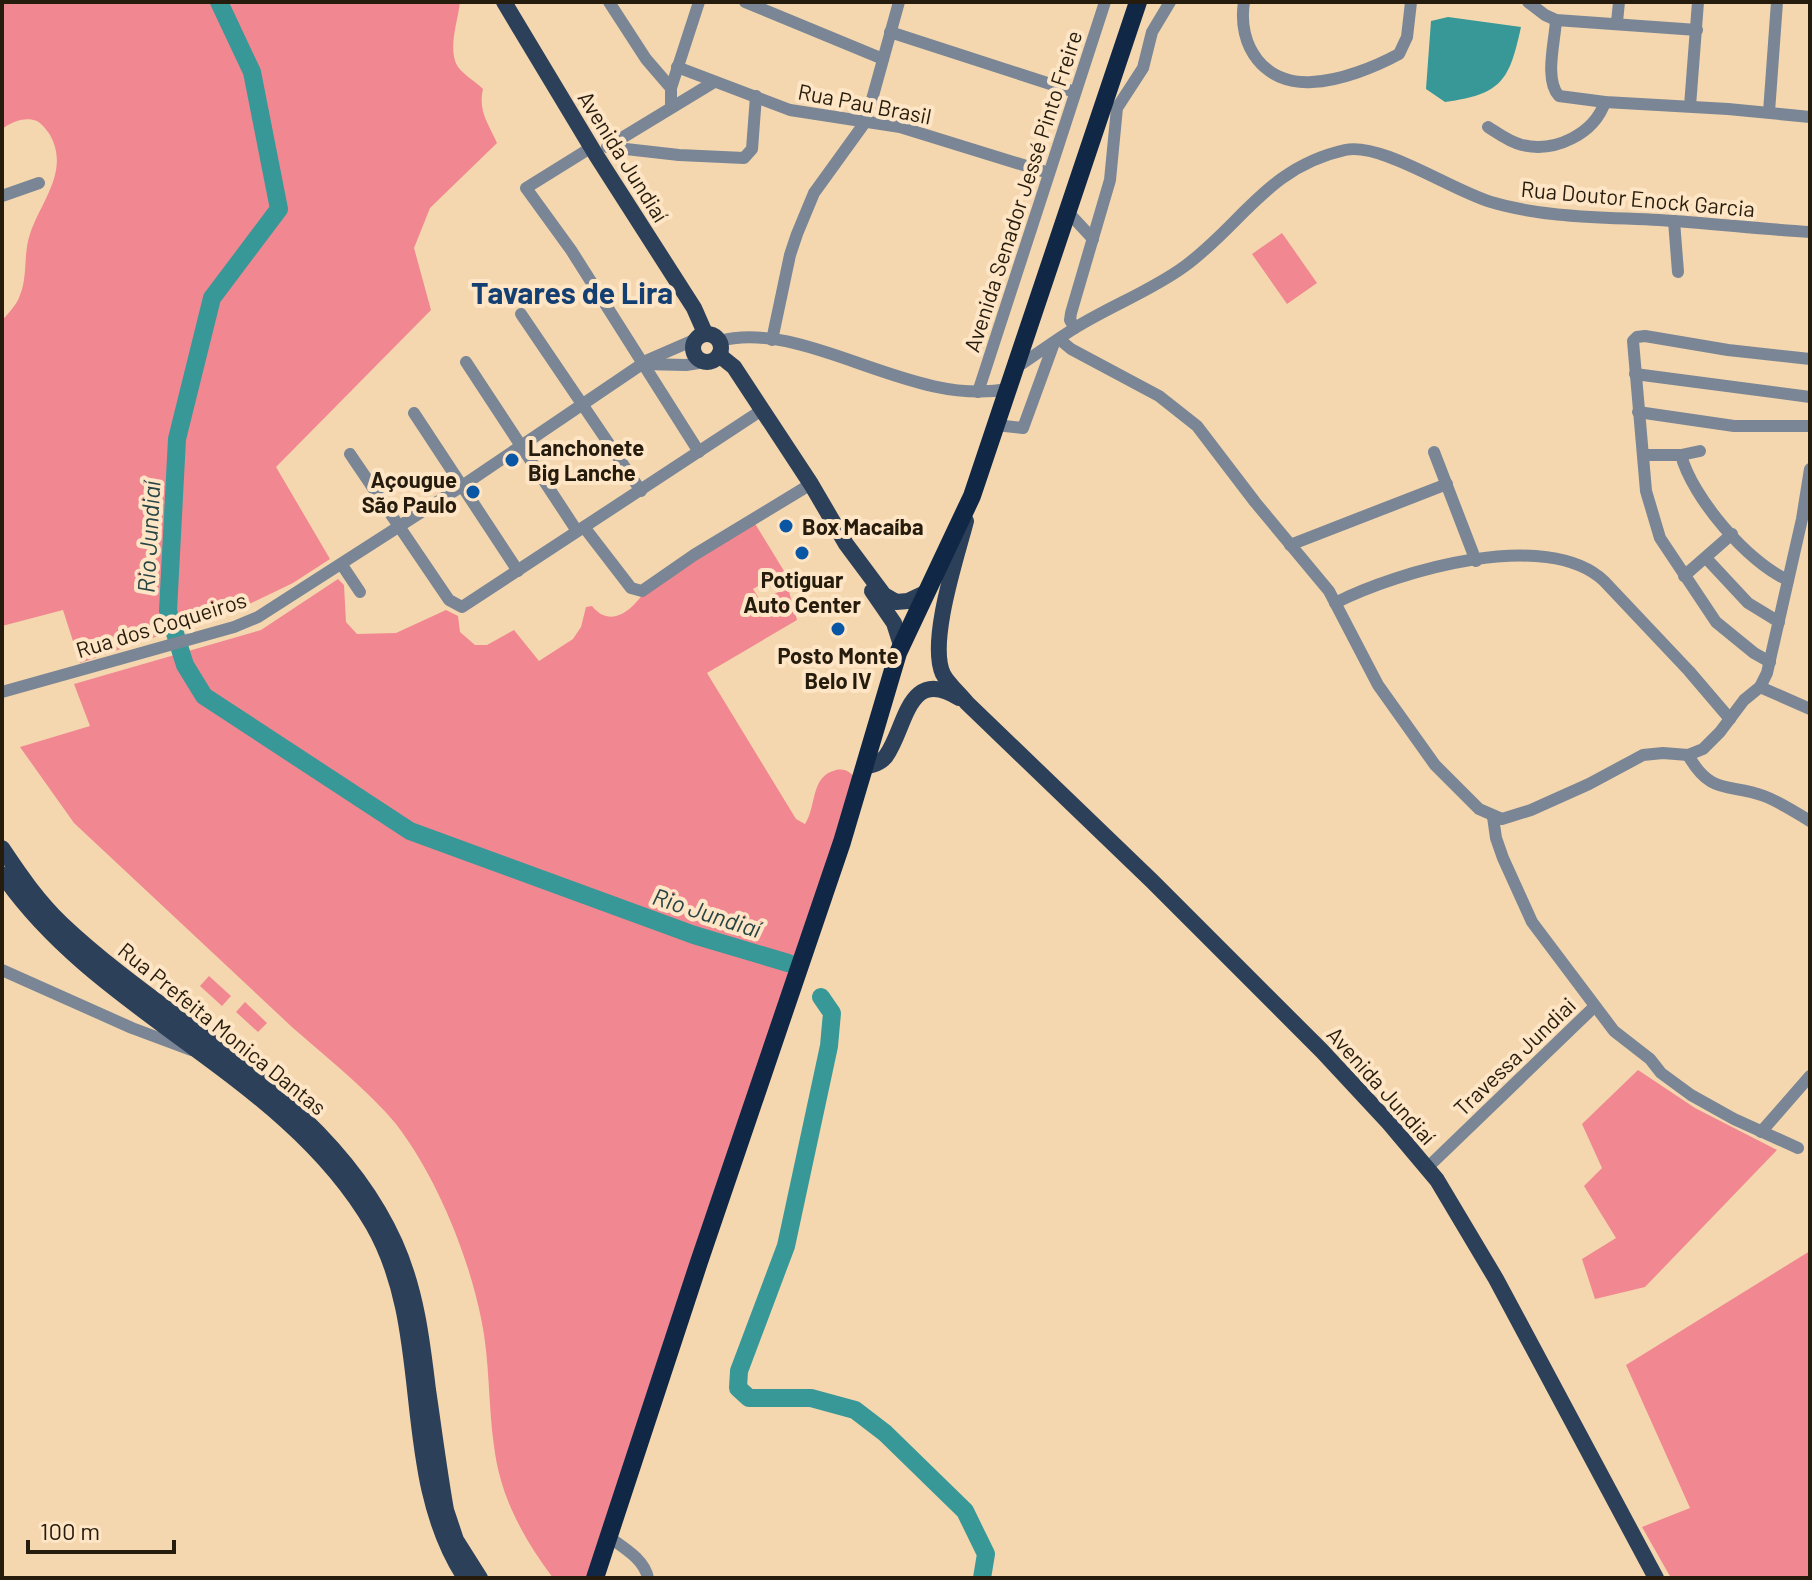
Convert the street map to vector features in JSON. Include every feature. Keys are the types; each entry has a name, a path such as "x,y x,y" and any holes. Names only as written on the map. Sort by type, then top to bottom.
{"highway":[{"path":"595,1578 785,1012 901,645 972,496 1068,212 1109,110 1138,2"}],"main road":[{"name":"Avenida Jundiaí","path":"504,2 694,308 709,346 734,367 811,484 859,564 867,584 894,623 901,645"},
{"name":"Avenida Jundiaí","path":"972,496 938,643 943,674 967,703 1322,1051 1427,1168 1462,1219 1488,1265 1656,1578"},
{"name":"Avenida Jundiaí","path":"859,564 891,600 908,601 925,593"},
{"name":"Avenida Jundiaí","path":"864,767 888,755 903,715 929,689 942,689 967,703"},
{"name":"Rua Prefeita Monica Dantas","path":"2,848 38,900 60,922 206,1048 306,1140 330,1165 373,1226 390,1262 407,1326 426,1474 436,1518 465,1578"},
{"name":"Rua Prefeita Monica Dantas","path":"2,874 27,908 76,957 206,1048 253,1075 331,1145 367,1193 388,1228 406,1269 418,1314 440,1476 450,1526 480,1578"}],"street":[{"path":"609,2 646,59 671,88"},
{"path":"671,106 671,88 699,2"},
{"path":"745,2 883,59"},
{"path":"772,340 790,255 805,213 826,176 866,121 899,2"},
{"path":"1075,328 1070,320 1071,313 1112,171 1109,110 1143,68 1152,32 1170,2"},
{"path":"1244,2 1244,36 1258,63 1280,78 1310,83 1358,71 1399,54 1407,37 1411,2"},
{"path":"1617,22 1619,2"},
{"path":"1690,106 1698,2"},
{"path":"1769,112 1777,2"},
{"name":"Avenida Senador Jessé Pinto Freire","path":"978,392 1102,3"},
{"path":"1532,3 1556,20 1697,30"},
{"path":"1556,20 1552,72 1555,92 1562,97 1810,117"},
{"path":"890,32 1075,92"},
{"name":"Rua Pau Brasil","path":"677,67 756,96 772,105 931,136 1049,173"},
{"path":"699,452 642,364 632,343 526,188 714,82"},
{"path":"598,149 744,158 750,153 752,145 756,96"},
{"path":"1488,127 1515,143 1549,146 1589,128 1597,121 1605,102"},
{"name":"Rua Doutor Enock Garcia","path":"1014,369 1075,328 1186,265 1282,177 1314,161 1347,150 1374,151 1469,195 1506,206 1557,213 1810,232"},
{"path":"2,196 39,183"},
{"path":"1068,212 1093,239"},
{"path":"1674,221 1678,272"},
{"path":"521,314 641,491"},
{"path":"1770,662 1716,622 1660,538 1646,491 1633,341 1636,337 1645,336 1728,350 1810,359"},
{"path":"642,364 686,365 709,346 746,338 807,347 911,381 978,392 1008,389"},
{"path":"996,425 1023,428 1057,341 1159,396 1186,415 1322,582 1372,675 1421,746 1464,796 1493,817 1502,819 1531,810 1589,784 1643,755 1688,755 1711,743 1744,700 1760,687 1770,662 1788,580 1806,520 1810,469"},
{"name":"Rua dos Coqueiros","path":"2,692 234,627 258,617 462,486 642,364 670,349 709,346"},
{"path":"466,362 580,529 631,588 642,591 694,555 811,484"},
{"path":"1635,374 1810,397"},
{"path":"350,454 449,600 462,607 762,410"},
{"path":"1638,412 1734,426 1810,426"},
{"path":"414,413 518,571"},
{"path":"1643,455 1681,455 1700,451"},
{"path":"1434,452 1476,561"},
{"path":"1681,455 1691,483 1732,534 1759,563 1788,580"},
{"path":"1290,545 1447,484"},
{"path":"1684,576 1732,534"},
{"path":"1335,603 1410,574 1476,561 1521,554 1569,560 1589,568 1730,719"},
{"path":"1706,558 1741,597 1779,622"},
{"path":"342,565 360,592"},
{"path":"1760,687 1810,709"},
{"path":"1688,755 1696,769 1717,785 1761,795 1810,821"},
{"path":"1493,817 1503,858 1532,922 1614,1031 1650,1059 1673,1083 1713,1109 1798,1148"},
{"path":"2,970 132,1028 206,1048"},
{"name":"Travessa Jundiai","path":"1427,1168 1594,1007"},
{"path":"1761,1132 1810,1076"},
{"path":"609,1537 637,1558 648,1578"}],"shaded area":[{"path":"2,2 460,2 453,44 455,60 458,67 483,89 483,110 497,143 430,208 414,248 431,310 276,467 330,559 293,583 245,606 80,663 63,610 2,626 2,321 20,295 28,242 52,186 57,161 50,135 37,121 18,120 2,129"},
{"path":"1282,233 1317,283 1287,304 1252,254"},
{"path":"754,522 784,571 753,589 760,600 788,588 797,620 707,673 796,819 805,824 818,785 828,773 846,770 857,781 602,1578 553,1578 532,1548 507,1499 497,1464 484,1334 475,1293 449,1216 411,1145 396,1124 360,1087 74,823 20,747 90,726 74,684 261,630 338,579 344,585 346,622 357,634 396,633 446,610 458,616 460,632 475,645 487,645 514,630 539,661 573,639 581,627 586,607 592,606 608,616 623,613 637,602 648,586"},
{"path":"209,976 231,996 222,1006 200,986"},
{"path":"245,1002 267,1023 258,1032 236,1012"},
{"path":"1638,1070 1695,1108 1777,1150 1645,1287 1595,1299 1582,1259 1616,1238 1584,1186 1602,1168 1582,1124"},
{"path":"1810,1251 1810,1578 1671,1578 1642,1527 1690,1508 1626,1365"}],"water":[{"path":"1448,17 1521,27 1512,60 1500,82 1479,94 1445,102 1426,89 1431,21"}],"waterway":[{"name":"Rio Jundiaí","path":"219,2 252,72 279,209 212,298 177,439 168,611 185,665 204,696 410,831 694,935 788,963"},
{"name":"Rio Jundiaí","path":"821,997 832,1013 829,1046 786,1246 739,1371 738,1388 749,1398 811,1398 855,1410 885,1433 965,1511 986,1554 982,1578"}],"place":[{"name":"Lanchonete Big Lanche","path":"512,460"},
{"name":"Açougue São Paulo","path":"473,492"},
{"name":"Box Macaíba","path":"786,526"},
{"name":"Potiguar Auto Center","path":"802,553"},
{"name":"Posto Monte Belo IV","path":"838,629"}],"district":[{"name":"Tavares de Lira","path":"572,292"}]}
